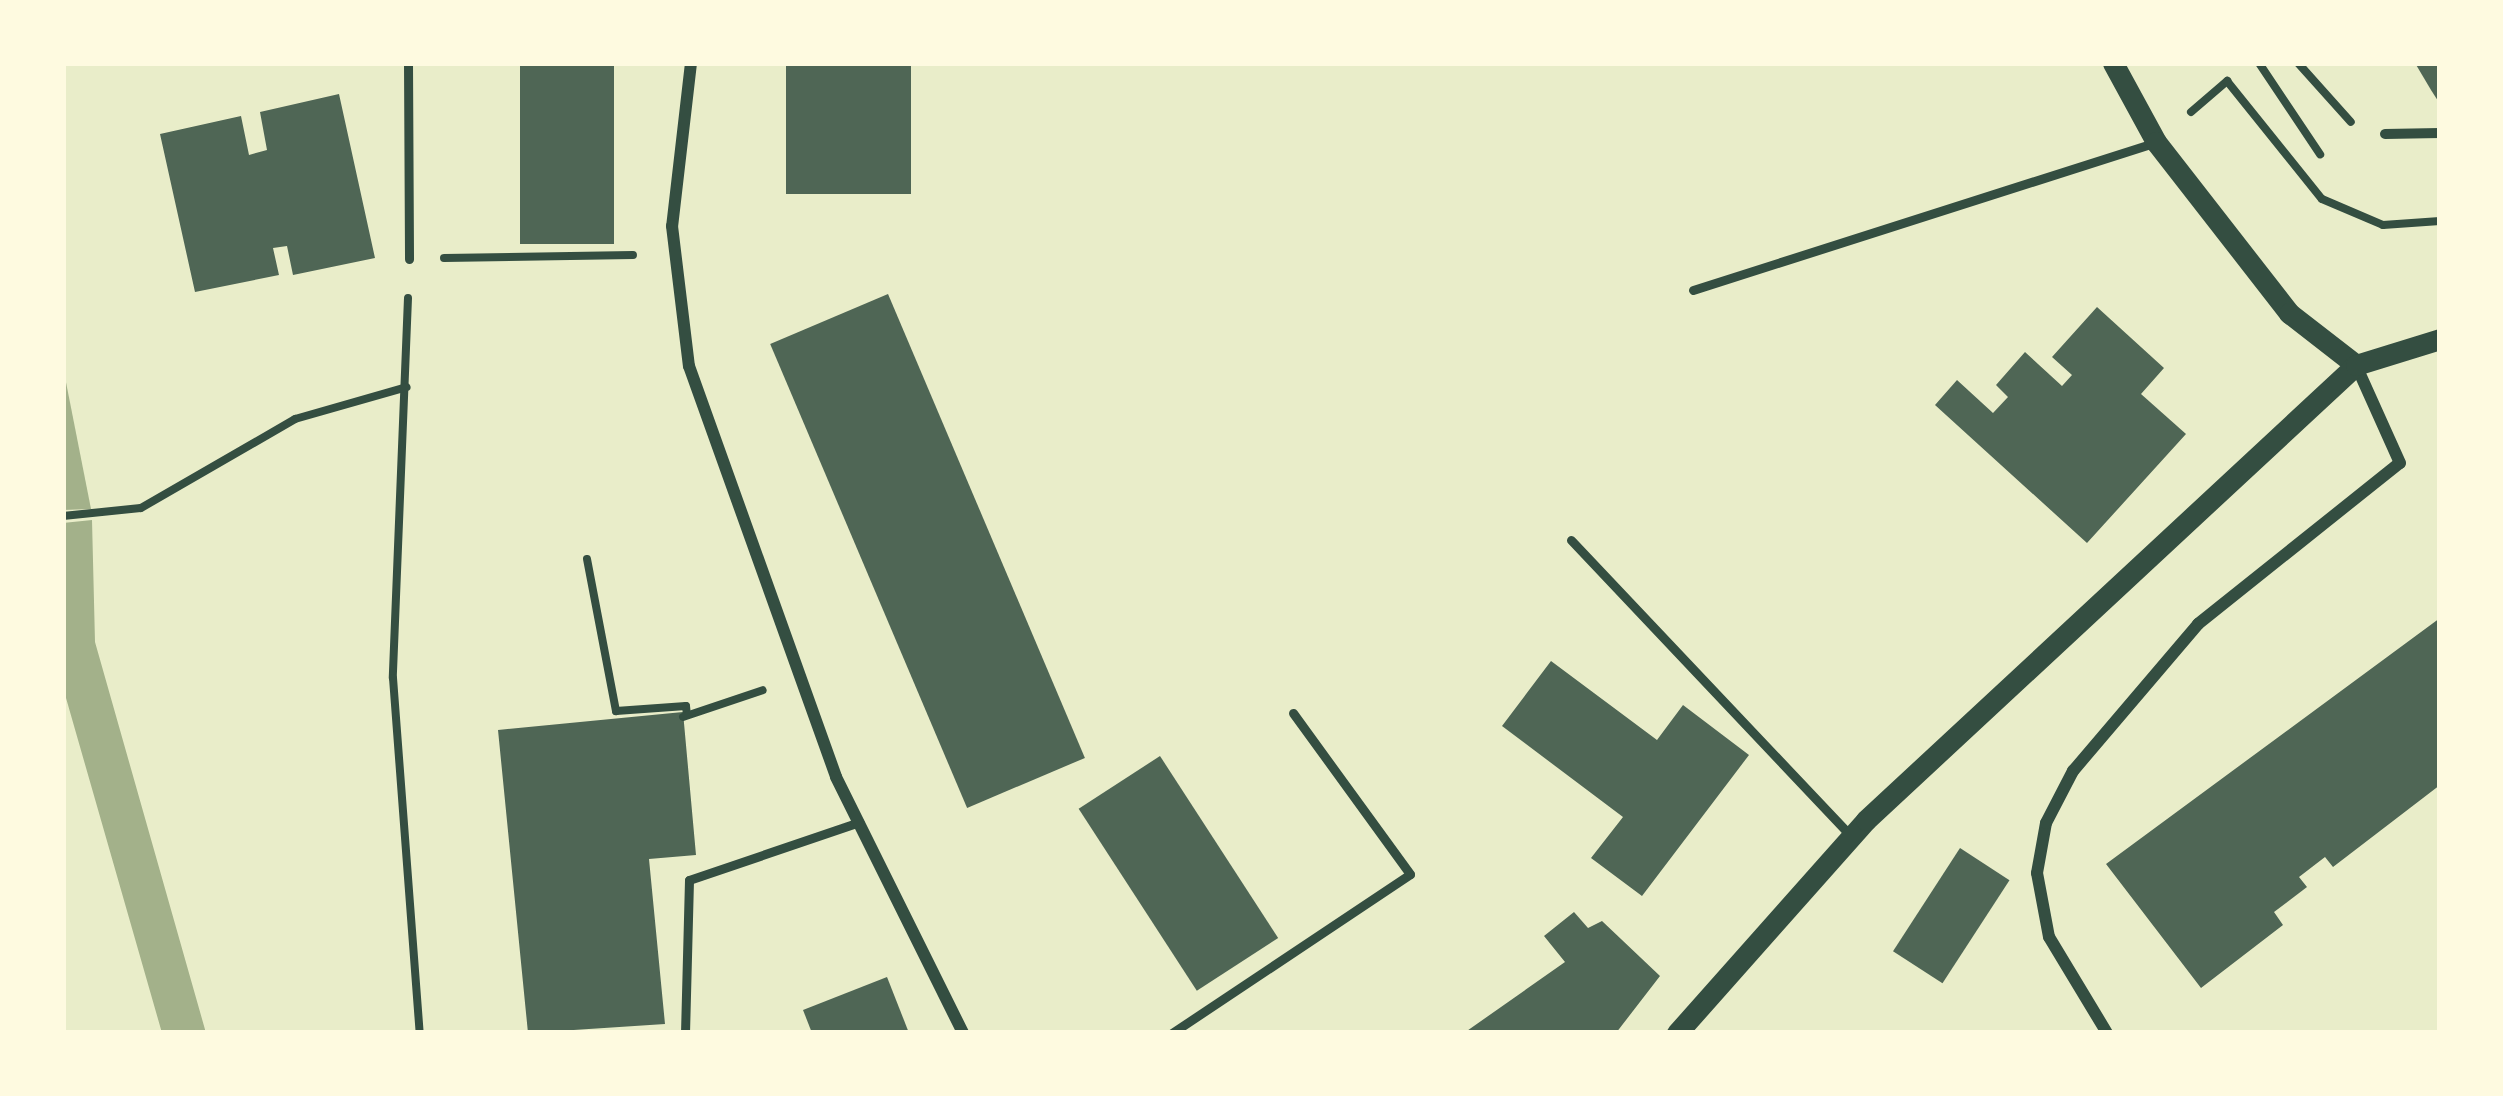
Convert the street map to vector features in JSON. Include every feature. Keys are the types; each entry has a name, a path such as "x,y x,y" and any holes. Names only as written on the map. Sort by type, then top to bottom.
{"street":[{"path":"692,63 676,255 688,367 799,679 859,822 963,1033"},
{"path":"2107,1033 2049,937 2037,873 2046,824 2073,771 2198,624 2400,463 2356,364 2289,313 2156,142 2113,63"},
{"path":"2385,134 2440,133"},
{"path":"1678,1033 1852,837 2356,364 2440,339"}],"lane":[{"path":"408,63 409,259"},
{"path":"1694,290 2156,142"},
{"path":"1571,540 1852,837"},
{"path":"1172,1033 1410,874 1293,713"},
{"path":"685,1033 688,880 859,822"}],"path":[{"path":"2260,63 2320,154"},
{"path":"2298,63 2367,140 2385,134"},
{"path":"2156,142 2228,81 2322,200 2383,225 2440,221"},
{"path":"419,1033 393,678 409,259 676,255"},
{"path":"63,517 91,514 185,487 295,419 407,387"},
{"path":"587,559 616,711 686,706 685,716 799,679"}],"shaded area":[{"path":"63,367 91,509 63,510"},
{"path":"92,520 95,642 206,1033 162,1033 64,691 63,523"}],"building":[{"path":"520,63 614,63 614,244 520,244"},
{"path":"786,63 911,63 911,194 786,194"},
{"path":"2415,63 2440,63 2440,104 2431,90"},
{"path":"339,94 375,258 293,275 287,246 273,248 279,275 195,292 160,134 241,116 249,155 267,150 260,112"},
{"path":"888,294 1085,758 967,808 770,344"},
{"path":"2097,307 2164,368 2141,394 2186,434 2087,543 1935,405 1957,380 1993,413 2008,397 1996,385 2025,352 2062,386 2072,375 2052,357"},
{"path":"2440,618 2440,785 2333,867 2325,857 2299,877 2307,887 2274,912 2283,925 2201,988 2106,864"},
{"path":"1551,661 1657,740 1683,705 1749,755 1642,896 1591,858 1623,817 1502,726"},
{"path":"683,712 696,855 649,859 665,1024 528,1033 498,730"},
{"path":"1160,756 1278,938 1197,991 1079,809"},
{"path":"1960,848 2009,880 1942,983 1893,951"},
{"path":"1574,912 1588,928 1602,921 1660,976 1616,1033 1464,1033 1565,962 1544,936"},
{"path":"887,977 909,1033 812,1033 803,1010"}]}
